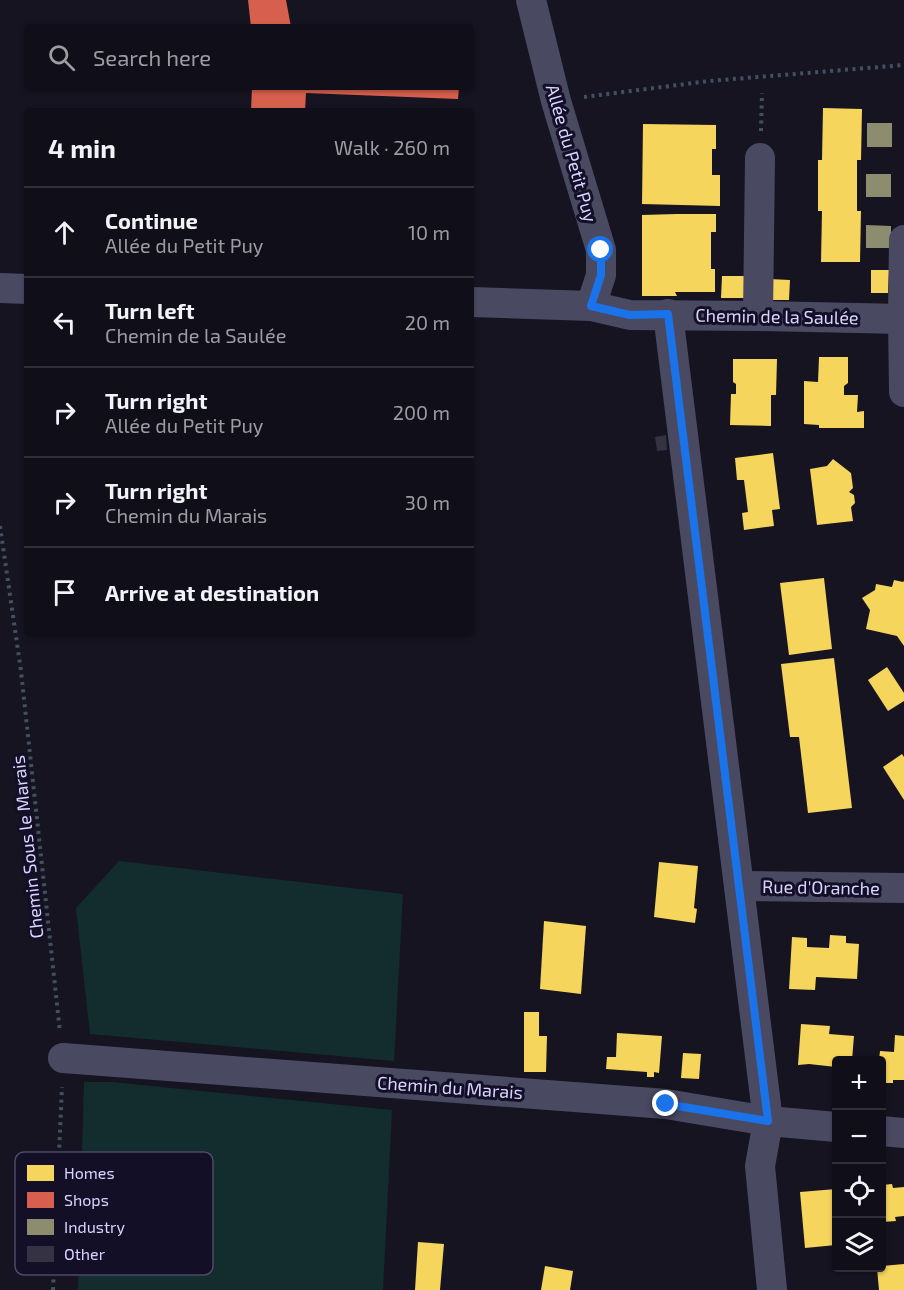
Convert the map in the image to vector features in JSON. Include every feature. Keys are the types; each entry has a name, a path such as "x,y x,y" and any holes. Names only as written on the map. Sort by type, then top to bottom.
{"street":[{"name":"Allée du Petit Puy","path":"531,0 556,101 601,250 601,275 591,306"},
{"path":"758,316 760,159"},
{"path":"904,240 904,392"},
{"path":"0,288 24,289"},
{"name":"Chemin de la Saulée","path":"474,302 591,306 630,315 903,319"},
{"path":"668,314 768,1121 760,1166 772,1290"},
{"name":"Rue d'Oranche","path":"739,886 904,888"},
{"name":"Chemin du Marais","path":"63,1058 666,1104 768,1121 832,1127"},
{"path":"886,1131 904,1133"}],"path":[{"path":"556,101 709,81 904,65"},
{"path":"760,159 762,93"},
{"name":"Chemin Sous le Marais","path":"0,526 21,672 63,1058 59,1152"},
{"name":"Chemin Sous le Marais","path":"52,1290 53,1275"}],"green space":[{"path":"119,861 403,894 394,1061 90,1034 76,908"},
{"path":"84,1082 112,1082 392,1110 383,1290 78,1290 78,1275 213,1275 213,1152 82,1152"}],"building: Homes":[{"path":"823,108 862,109 861,160 857,160 857,211 861,211 860,262 821,262 822,211 818,211 818,160 822,160"},
{"path":"643,124 716,125 716,149 712,149 712,175 720,175 720,206 642,204"},
{"path":"716,214 716,232 711,232 711,269 715,269 715,292 675,292 677,296 642,296 642,215"},
{"path":"871,270 889,270 888,293 871,293"},
{"path":"722,276 745,276 744,298 721,298"},
{"path":"769,279 790,280 789,300 768,300"},
{"path":"819,357 848,357 848,383 844,386 844,395 858,395 857,412 864,411 864,428 819,428 819,425 804,424 804,381 818,382"},
{"path":"733,359 777,359 776,395 771,395 771,426 730,425 731,394 736,394 736,384 733,382"},
{"path":"773,453 780,509 772,510 774,526 744,530 742,513 748,512 744,480 737,480 735,458"},
{"path":"833,459 851,473 853,488 849,492 854,495 855,503 851,507 853,521 817,525 810,469 827,466"},
{"path":"824,578 832,649 789,655 780,583"},
{"path":"894,580 904,581 904,646 897,636 866,629 870,610 862,598 875,590 876,584 892,587"},
{"path":"834,658 852,808 808,813 799,737 790,737 781,664"},
{"path":"887,667 904,693 904,701 888,711 868,680"},
{"path":"902,754 904,757 904,800 883,767"},
{"path":"659,862 698,866 695,923 654,917"},
{"path":"544,921 586,926 581,994 540,989"},
{"path":"830,935 846,936 846,943 859,944 857,979 816,977 815,990 789,989 792,937 807,938 807,947 829,948"},
{"path":"524,1012 539,1012 539,1036 547,1036 546,1072 524,1072"},
{"path":"801,1024 830,1026 829,1034 854,1036 852,1056 832,1056 832,1067 798,1065"},
{"path":"617,1033 662,1036 659,1073 654,1072 654,1077 647,1077 647,1072 606,1069 607,1057 616,1057"},
{"path":"895,1035 904,1036 904,1080 893,1080 893,1083 886,1083 886,1056 879,1056 880,1051 894,1052"},
{"path":"683,1053 701,1054 699,1079 681,1078"},
{"path":"892,1184 893,1188 904,1187 904,1216 895,1217 896,1221 886,1222 886,1185"},
{"path":"832,1189 832,1245 805,1248 800,1192"},
{"path":"418,1242 444,1244 440,1290 415,1290"},
{"path":"904,1264 904,1290 879,1290 877,1272 886,1272 886,1266"},
{"path":"545,1266 573,1271 570,1290 541,1290"}],"building: Shops":[{"path":"248,0 286,0 290,24 251,24"},
{"path":"252,90 459,90 458,99 306,93 305,108 251,108"}],"building: Industry":[{"path":"867,123 892,123 892,147 867,147"},
{"path":"866,174 891,174 891,197 866,197"},
{"path":"866,225 891,226 891,248 866,248"}],"building: Other":[{"path":"666,435 667,450 657,451 655,437"}],"route":[{"path":"601,250 601,275 591,306 630,315 668,314 768,1121 666,1104"}]}
